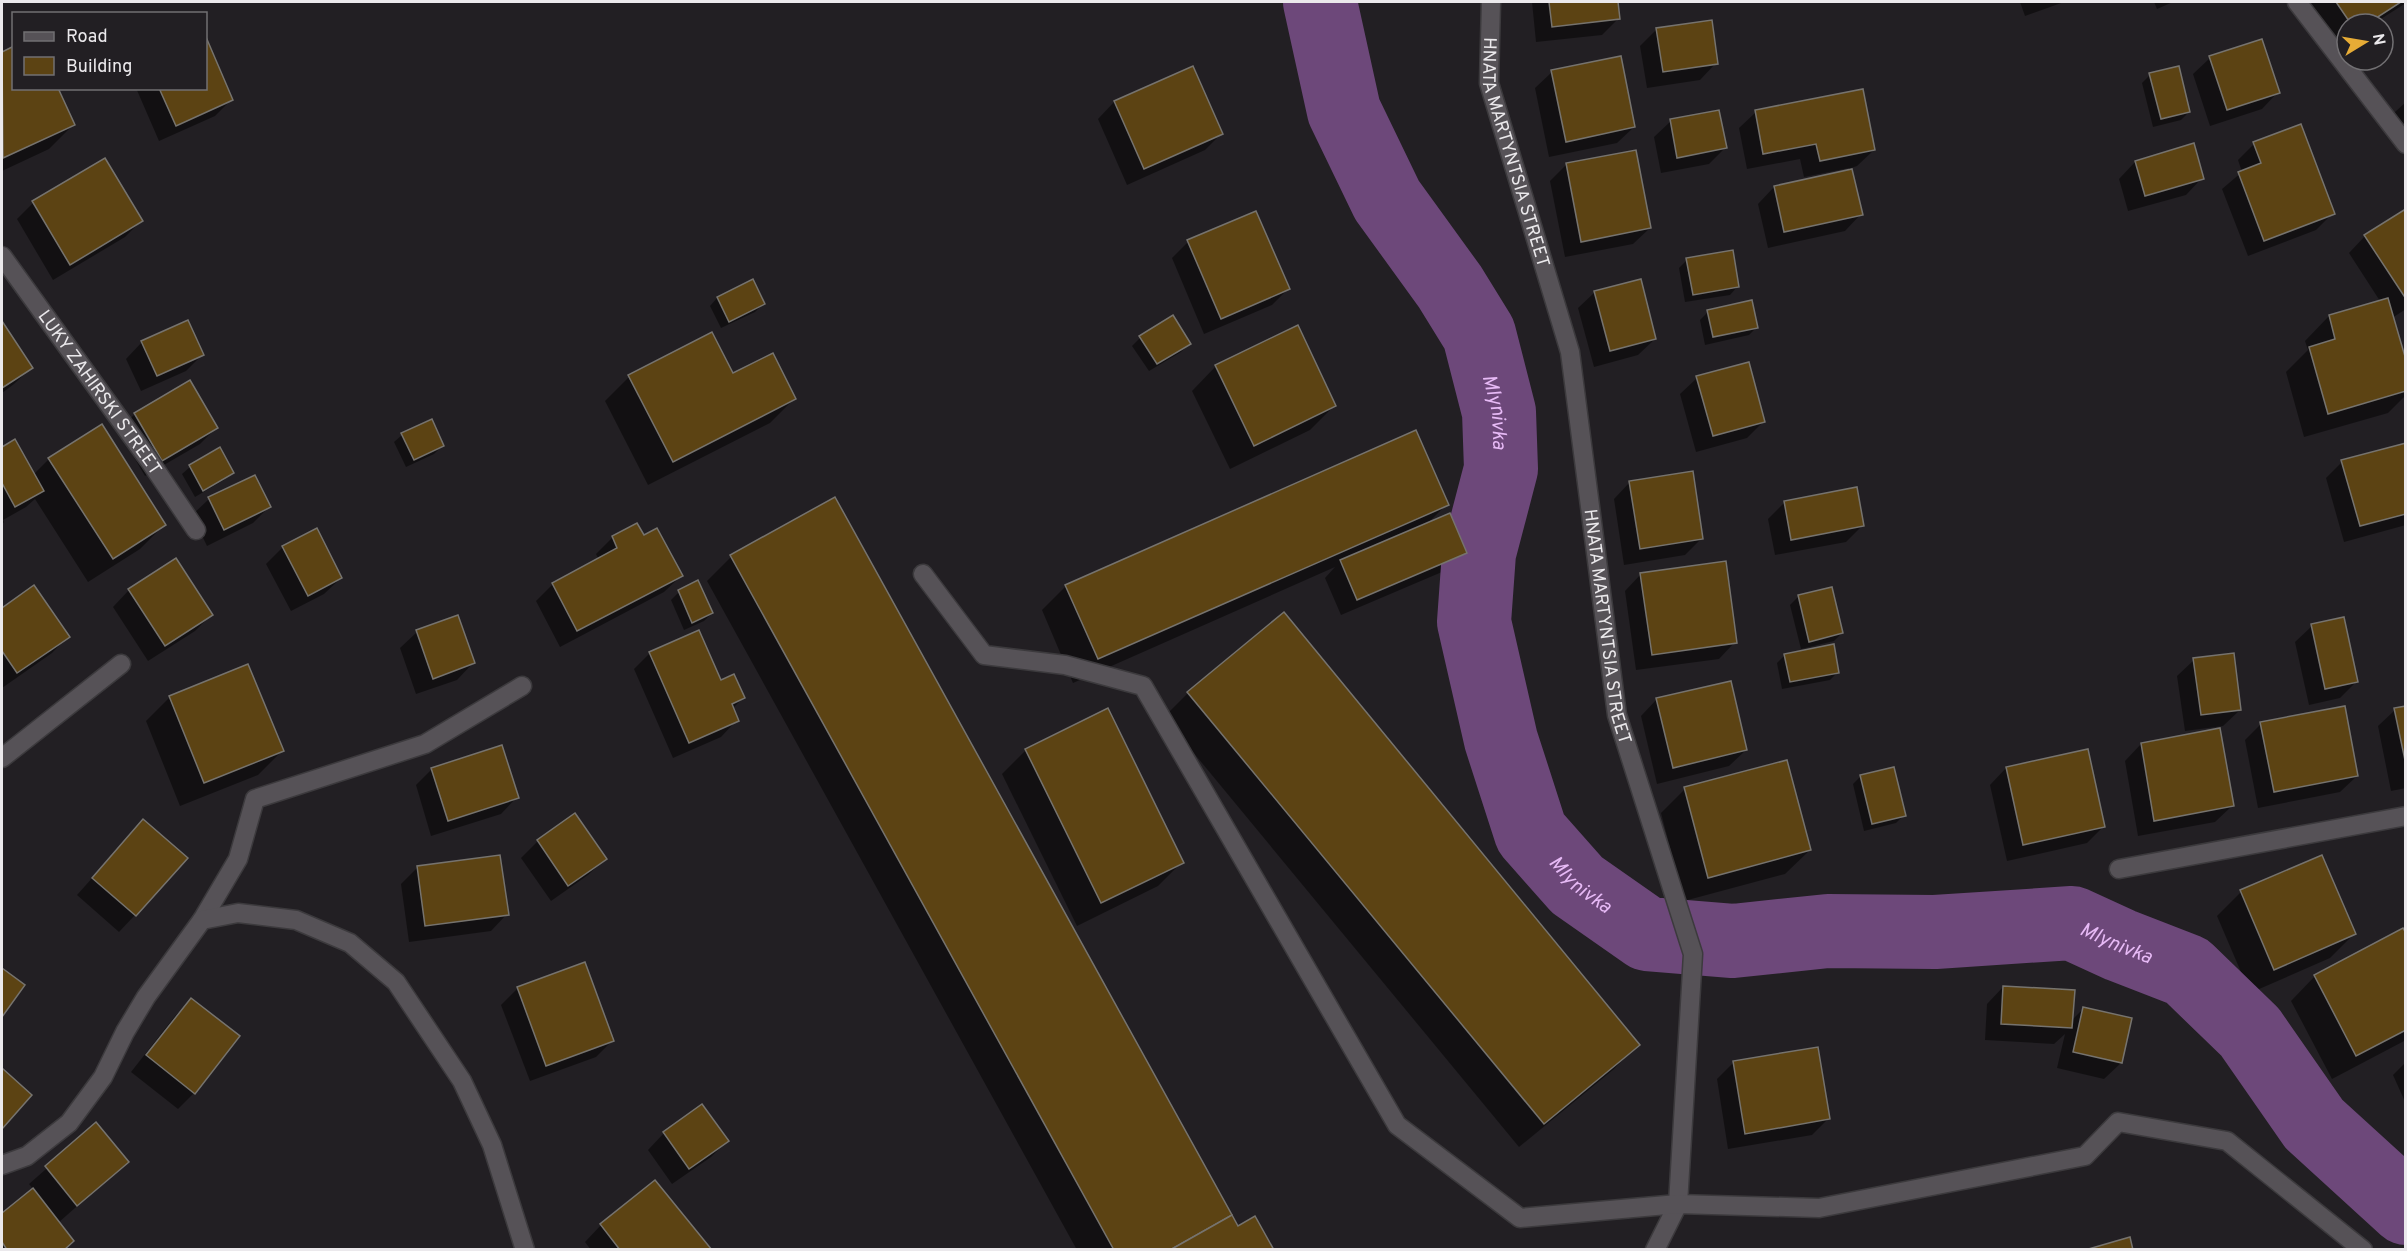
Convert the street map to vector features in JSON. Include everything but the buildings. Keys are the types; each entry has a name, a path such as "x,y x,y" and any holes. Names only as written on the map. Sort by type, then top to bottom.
{"street":[{"name":"HNATA MARTYNTSIA STREET","path":"1491,2 1489,83 1570,352 1617,715 1693,954 1678,1204 1655,1250"},
{"path":"2297,2 2406,144"},
{"name":"LUKY ZAHIRSKI STREET","path":"2,256 149,460 196,530"},
{"path":"923,574 984,655 1065,665 1143,686 1397,1125 1520,1218 1678,1204 1820,1208 2085,1156 2118,1122 2227,1141 2363,1250"},
{"path":"2,758 121,664"},
{"path":"2,1165 27,1156 69,1123 103,1077 125,1032 146,997 202,920 238,859 255,800 425,744 522,686"},
{"path":"2119,869 2406,816"},
{"path":"202,920 238,913 296,920 350,943 396,982 462,1081 492,1145 525,1250"}],"waterway":[{"name":"Mlynivka","path":"1320,2 1344,111 1387,200 1450,287 1479,334 1499,412 1501,469 1479,553 1474,622 1501,740 1531,833 1577,885 1647,934 1733,941 1828,931 1935,932 2072,923 2120,945 2187,971 2250,1032 2314,1124 2406,1208"}]}
